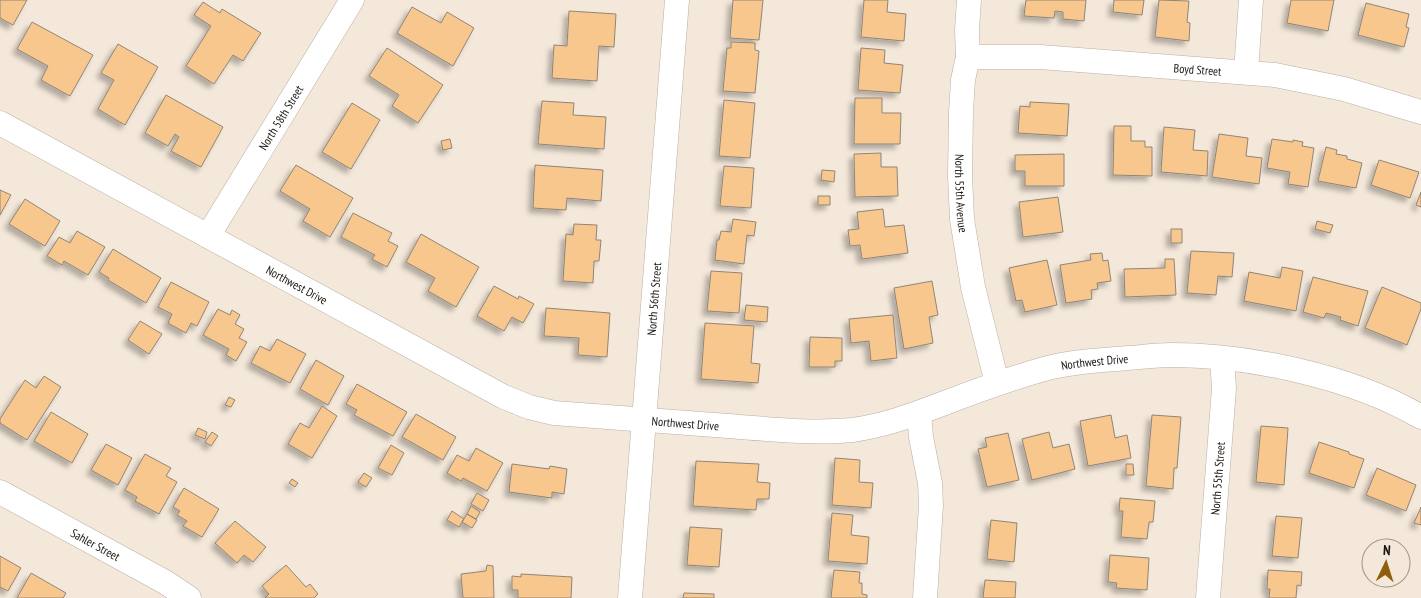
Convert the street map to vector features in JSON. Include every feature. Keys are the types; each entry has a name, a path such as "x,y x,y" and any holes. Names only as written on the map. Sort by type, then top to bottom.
{"street":[{"name":"North 58th Street","path":"208,236 352,0"},
{"name":"North 56th Street","path":"630,598 677,0"},
{"name":"North 55th Avenue","path":"969,0 968,57 963,80 961,112 960,176 962,218 972,287 997,383"},
{"path":"1246,72 1251,0"},
{"name":"Boyd Street","path":"968,57 1040,57 1275,75 1322,83 1421,112"},
{"name":"Northwest Drive","path":"0,123 512,400 529,407 554,413 829,432 874,426 1046,368 1102,360 1173,355 1261,363 1305,372 1388,400 1421,417"},
{"name":"North 55th Street","path":"1208,598 1224,388 1222,359"},
{"path":"919,412 932,505 925,598"},
{"name":"Sahler Street","path":"0,492 165,582 189,598"}],"building":[{"path":"0,0 27,0 13,25 0,18"},
{"path":"733,0 763,0 759,40 730,38"},
{"path":"864,0 888,0 887,12 906,14 904,41 861,37"},
{"path":"1026,0 1086,0 1084,21 1063,19 1063,12 1055,11 1054,18 1024,16"},
{"path":"1114,0 1144,0 1142,15 1113,12"},
{"path":"1159,0 1189,1 1187,22 1190,23 1189,41 1155,37"},
{"path":"1291,0 1334,0 1328,31 1287,23"},
{"path":"203,2 220,13 222,9 261,33 243,61 233,55 214,84 186,66 211,26 194,15"},
{"path":"1366,3 1409,14 1406,27 1409,28 1404,47 1358,35"},
{"path":"412,7 441,23 447,12 474,28 453,66 397,33"},
{"path":"569,11 616,14 614,47 599,46 597,81 552,78 554,45 567,46"},
{"path":"32,22 93,55 70,96 41,80 48,66 17,49"},
{"path":"731,42 755,43 755,50 759,51 755,93 723,91 727,48 731,48"},
{"path":"118,44 158,67 125,125 98,109 114,80 101,73"},
{"path":"387,48 443,85 418,123 392,106 399,95 369,76"},
{"path":"861,48 885,50 884,63 903,65 900,93 858,90"},
{"path":"166,95 223,127 201,167 171,151 179,137 175,134 168,146 145,133"},
{"path":"855,98 882,98 882,113 901,113 900,144 854,144"},
{"path":"724,100 755,103 750,158 719,156"},
{"path":"542,101 574,103 573,115 606,117 604,149 538,144"},
{"path":"1030,102 1069,104 1067,136 1018,133 1020,106 1030,107"},
{"path":"352,103 380,120 351,169 322,152"},
{"path":"1114,126 1131,126 1131,141 1145,141 1145,147 1152,147 1152,176 1113,175"},
{"path":"1164,127 1195,130 1193,150 1208,151 1207,176 1161,172"},
{"path":"1219,134 1248,138 1246,156 1262,158 1259,184 1212,177"},
{"path":"450,139 452,148 443,150 441,141"},
{"path":"1272,139 1303,142 1302,146 1314,148 1308,187 1288,184 1290,172 1267,168"},
{"path":"1326,147 1337,150 1336,154 1347,156 1347,159 1362,163 1356,188 1318,181"},
{"path":"881,153 881,167 897,167 898,196 855,197 854,154"},
{"path":"1064,154 1064,186 1025,186 1025,171 1015,171 1015,155"},
{"path":"1379,160 1419,172 1410,198 1371,185"},
{"path":"296,165 353,198 330,237 303,221 310,209 280,191"},
{"path":"535,165 603,170 601,201 567,198 566,210 533,208"},
{"path":"724,166 754,168 751,208 720,206"},
{"path":"822,170 835,171 834,182 821,180"},
{"path":"0,190 11,195 0,215"},
{"path":"1421,192 1421,207 1416,205"},
{"path":"818,196 830,196 830,205 818,205"},
{"path":"1058,197 1063,232 1023,237 1019,202"},
{"path":"25,199 60,221 45,246 9,224"},
{"path":"883,209 885,227 904,225 908,253 862,259 860,245 850,246 848,230 859,229 857,212"},
{"path":"353,213 392,233 388,241 398,246 387,267 372,259 375,255 341,237"},
{"path":"733,219 756,222 754,236 747,235 744,264 715,260 717,240 719,240 721,231 731,232"},
{"path":"1317,221 1333,225 1330,233 1315,229"},
{"path":"574,224 597,225 596,240 601,240 599,261 594,261 593,283 563,281 566,234 573,235"},
{"path":"1171,229 1182,229 1182,243 1171,243"},
{"path":"77,231 105,247 88,275 64,261 62,265 47,256 59,237 70,243"},
{"path":"421,234 479,267 456,307 428,291 435,278 406,262"},
{"path":"113,249 161,278 146,303 108,280 109,278 99,272"},
{"path":"1191,251 1234,253 1232,277 1218,276 1216,295 1187,293"},
{"path":"1102,253 1103,261 1108,260 1111,281 1097,283 1098,289 1091,290 1092,299 1066,303 1060,265 1091,260 1090,254"},
{"path":"1165,259 1174,259 1176,295 1125,297 1124,269 1165,268"},
{"path":"1047,260 1057,305 1025,312 1022,300 1016,301 1009,268"},
{"path":"1282,267 1303,271 1296,311 1244,301 1249,272 1280,278"},
{"path":"711,271 742,273 739,313 707,311"},
{"path":"1313,277 1368,291 1358,326 1340,320 1341,317 1326,313 1324,318 1303,312"},
{"path":"932,281 938,315 929,317 933,343 904,349 894,288"},
{"path":"171,282 209,302 197,326 191,323 186,333 168,323 172,314 158,307"},
{"path":"494,286 518,299 519,296 534,304 523,323 512,317 504,331 477,316"},
{"path":"1382,287 1421,303 1421,309 1407,345 1365,328"},
{"path":"746,305 768,307 767,322 744,320"},
{"path":"546,308 610,313 607,357 578,355 579,338 544,336"},
{"path":"218,309 230,315 232,310 240,315 235,324 244,329 239,338 247,342 236,361 226,355 229,349 203,335"},
{"path":"893,315 897,358 871,361 869,341 851,343 849,319"},
{"path":"140,321 162,334 149,354 128,340"},
{"path":"705,323 754,326 751,363 760,364 758,383 701,379"},
{"path":"810,337 842,338 842,361 835,361 835,367 809,367"},
{"path":"277,339 306,354 290,383 251,363 260,346 270,351"},
{"path":"316,360 344,376 328,405 300,389"},
{"path":"44,376 61,387 27,440 0,423 0,419 25,380 36,388"},
{"path":"357,384 407,412 393,436 354,415 357,410 346,404"},
{"path":"229,397 235,400 231,407 225,405"},
{"path":"322,406 337,416 312,458 288,444 300,423 309,428"},
{"path":"51,412 88,434 72,463 34,441"},
{"path":"416,414 456,437 443,460 402,437"},
{"path":"1111,415 1115,438 1127,435 1131,458 1088,466 1080,421"},
{"path":"1152,415 1181,417 1177,468 1174,468 1173,489 1146,486"},
{"path":"1261,426 1288,428 1284,485 1256,482"},
{"path":"198,428 207,432 205,439 195,435"},
{"path":"212,432 218,436 211,446 205,442"},
{"path":"1049,432 1053,448 1069,444 1075,469 1032,480 1022,439"},
{"path":"1008,433 1019,480 987,487 978,449 987,447 985,438"},
{"path":"1319,442 1364,459 1354,488 1309,473"},
{"path":"106,444 132,458 118,485 91,470"},
{"path":"391,445 404,453 392,475 378,468"},
{"path":"476,448 503,463 487,491 463,478 461,481 447,473 457,455 469,461"},
{"path":"145,454 171,468 166,476 177,482 159,514 135,501 137,497 125,490"},
{"path":"835,458 860,460 859,482 873,483 871,508 832,505"},
{"path":"696,461 759,464 757,482 770,483 769,499 757,499 756,510 693,506"},
{"path":"512,464 549,469 550,466 567,469 564,494 552,492 552,498 509,492"},
{"path":"1126,464 1133,464 1134,475 1126,475"},
{"path":"1377,468 1416,485 1406,511 1366,495"},
{"path":"364,473 372,478 366,487 358,482"},
{"path":"292,479 298,483 295,487 289,483"},
{"path":"184,488 219,509 202,537 183,526 187,521 177,515 180,511 173,507"},
{"path":"477,493 489,500 483,511 471,504"},
{"path":"1120,498 1155,501 1153,522 1149,522 1147,539 1121,537 1123,511 1119,511"},
{"path":"471,506 480,512 476,519 467,514"},
{"path":"1421,507 1421,525 1414,523"},
{"path":"452,511 464,519 459,527 447,520"},
{"path":"832,513 853,515 851,535 869,537 867,564 828,561"},
{"path":"467,514 477,520 472,528 462,522"},
{"path":"1276,516 1302,518 1298,558 1272,556"},
{"path":"991,520 1017,523 1014,562 987,559"},
{"path":"235,521 266,547 253,562 244,555 237,563 215,543"},
{"path":"690,527 722,529 719,567 687,565"},
{"path":"1110,555 1149,558 1147,590 1116,588 1117,583 1108,582"},
{"path":"0,556 21,568 8,591 0,587"},
{"path":"286,565 306,587 310,584 318,594 314,598 265,598 269,594 262,586"},
{"path":"487,565 493,566 494,598 463,598 461,574 486,571"},
{"path":"834,570 860,572 859,583 862,583 862,594 867,595 867,598 831,598"},
{"path":"1268,570 1302,572 1301,586 1297,585 1296,598 1269,598 1270,589 1267,589"},
{"path":"31,573 66,593 63,598 17,598"},
{"path":"521,574 572,577 571,598 518,598 518,590 512,590 512,576 521,577"},
{"path":"985,580 1016,582 1015,598 983,598"},
{"path":"684,593 714,594 714,598 683,598"}]}
